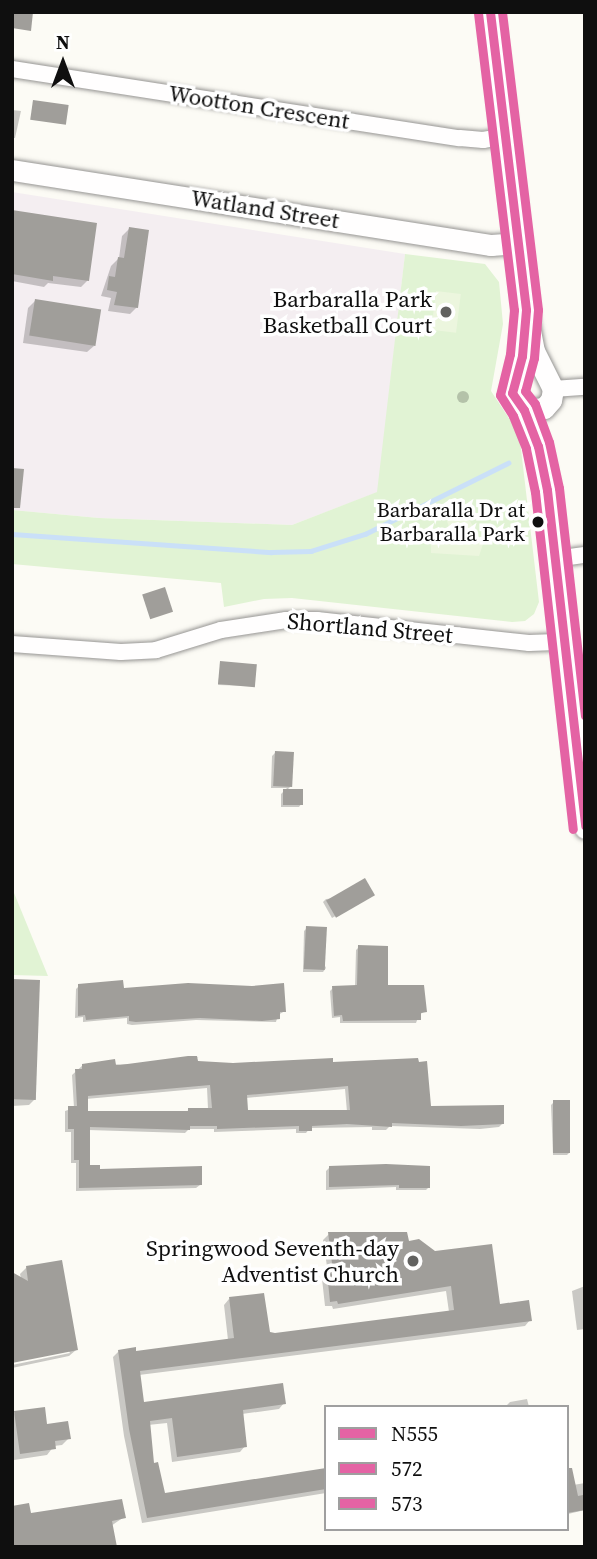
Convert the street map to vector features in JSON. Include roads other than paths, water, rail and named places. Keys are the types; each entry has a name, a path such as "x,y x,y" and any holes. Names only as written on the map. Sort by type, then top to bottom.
{"street":[{"path":"489,12 526,310 534,351 549,382 551,400 534,409"},
{"name":"Wootton Crescent","path":"12,69 460,138 483,140 506,136"},
{"name":"Watland Street","path":"12,170 491,245 519,243"},
{"path":"526,310 522,356 512,393 534,409 547,490 585,828"},
{"path":"516,380 526,372 549,382 585,387"},
{"path":"555,559 585,555"},
{"name":"Shortland Street","path":"12,643 121,652 156,650 231,628 286,620 317,620 529,643 563,642"}],"waterway":[{"path":"12,534 271,552 311,551 365,534 508,463"}],"place":[{"name":"Barbaralla Park Basketball Court","path":"446,312"},
{"name":"Barbaralla Dr at Barbaralla Park","path":"538,522"},
{"name":"Springwood Seventh-day Adventist Church","path":"413,1261"}]}
